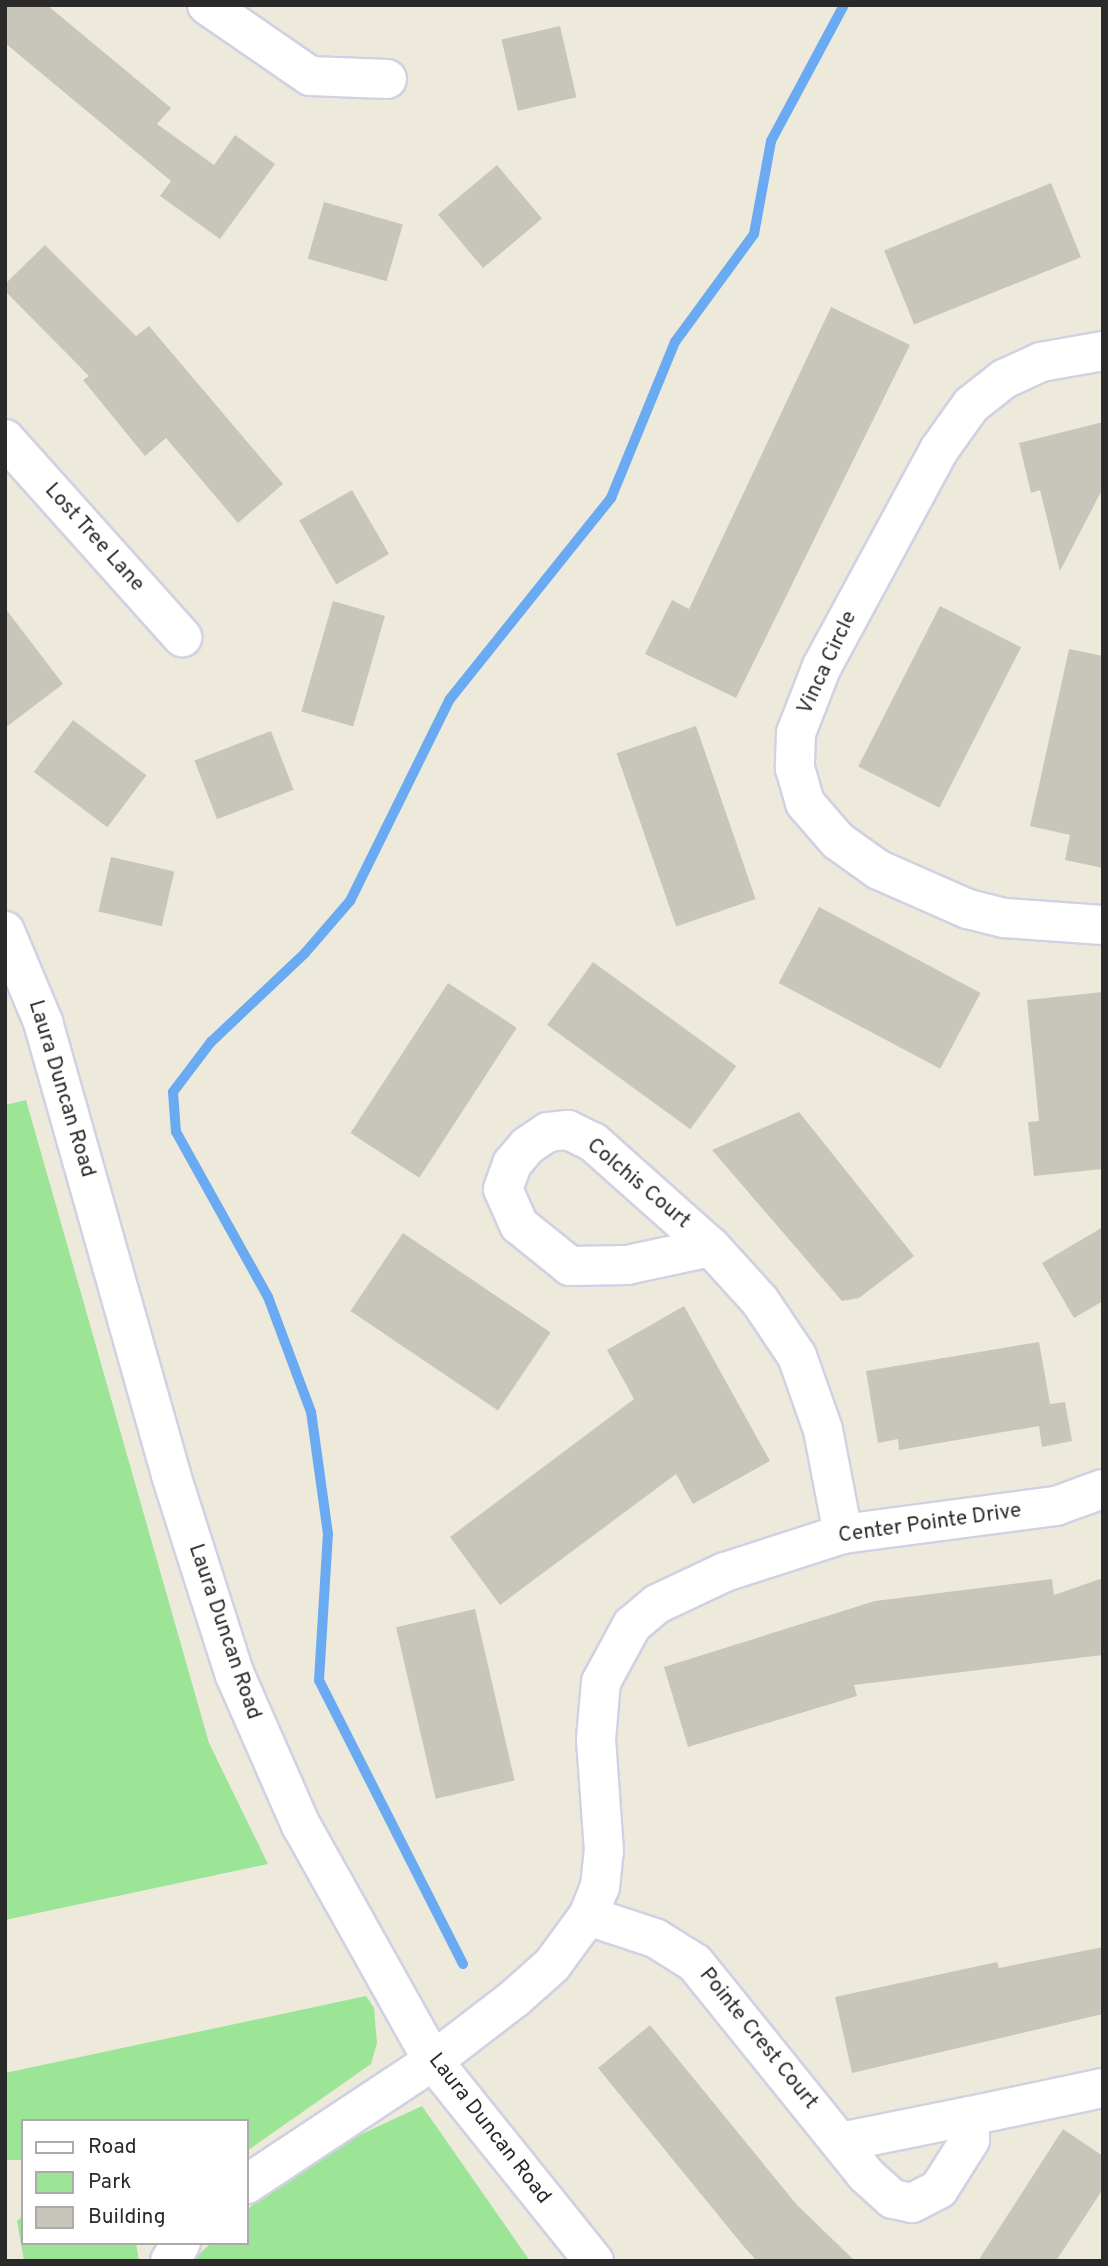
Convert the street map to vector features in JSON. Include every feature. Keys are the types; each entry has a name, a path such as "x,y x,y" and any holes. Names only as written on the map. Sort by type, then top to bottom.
{"street":[{"path":"207,5 310,76 387,79"},
{"name":"Vinca Circle","path":"1103,351 1041,362 1004,379 971,405 939,450 822,666 796,733 795,768 805,803 838,841 878,870 981,912 1103,925"},
{"name":"Lost Tree Lane","path":"5,439 182,637"},
{"name":"Laura Duncan Road","path":"5,931 43,1022 171,1475 234,1675 300,1825 433,2061 594,2261"},
{"name":"Colchis Court","path":"711,1247 627,1265 570,1266 519,1226 503,1189 512,1164 527,1146 548,1132 568,1130 593,1142 711,1247 760,1301 797,1356 823,1430 843,1534"},
{"name":"Center Pointe Drive","path":"248,2183 433,2061 552,1965 588,1916 600,1886 604,1851 597,1711 614,1651 649,1611 690,1585 843,1534 1056,1506 1103,1489"},
{"name":"Pointe Crest Court","path":"588,1916 656,1938 695,1963 841,2142 893,2199 912,2203 939,2189 971,2140 970,2116"},
{"path":"841,2142 1103,2088"},
{"path":"170,2261 180,2245"}],"green space":[{"path":"26,1100 209,1743 268,1864 5,1920 5,1105"},
{"path":"366,1996 374,2008 377,2043 371,2064 248,2150 248,2119 21,2119 21,2160 5,2160 5,2073"},
{"path":"422,2106 530,2261 192,2261 209,2245 248,2245 248,2209 266,2193 351,2139"},
{"path":"21,2218 21,2244 17,2221"},
{"path":"21,2245 136,2245 139,2261 24,2261"}],"building":[{"path":"5,5 47,5 171,108 157,124 214,165 235,135 275,164 220,239 160,196 171,181 5,43"},
{"path":"560,26 576,97 518,111 502,39"},
{"path":"497,165 542,219 483,268 438,214"},
{"path":"1051,183 1081,257 914,325 884,250"},
{"path":"324,202 403,225 387,281 308,259"},
{"path":"45,245 136,336 149,326 283,484 238,523 166,438 145,456 83,380 89,376 5,291 5,284"},
{"path":"831,307 910,345 736,698 645,654 672,600 689,609"},
{"path":"1103,422 1103,488 1060,571 1040,490 1031,493 1019,443"},
{"path":"352,490 389,554 336,585 299,520"},
{"path":"333,601 385,616 353,726 301,712"},
{"path":"940,606 1021,647 939,808 858,766"},
{"path":"5,608 63,684 5,728"},
{"path":"1069,649 1103,656 1103,868 1065,860 1070,835 1030,826"},
{"path":"73,720 146,775 107,827 34,772"},
{"path":"696,726 756,899 676,926 617,753"},
{"path":"271,731 294,790 217,819 194,760"},
{"path":"111,857 174,872 162,926 98,912"},
{"path":"819,907 981,993 940,1069 779,983"},
{"path":"593,962 736,1066 690,1129 547,1025"},
{"path":"448,983 517,1028 419,1178 351,1133"},
{"path":"1103,992 1103,1169 1034,1176 1028,1122 1039,1121 1027,1000"},
{"path":"799,1112 914,1256 859,1298 842,1301 712,1150"},
{"path":"1103,1227 1103,1301 1074,1318 1042,1263"},
{"path":"403,1233 551,1333 498,1410 350,1311"},
{"path":"684,1306 770,1461 693,1504 676,1474 500,1605 450,1537 634,1399 607,1350"},
{"path":"1039,1342 1050,1404 1065,1402 1072,1441 1042,1447 1039,1426 899,1450 898,1439 878,1443 866,1371"},
{"path":"1103,1578 1103,1655 854,1685 857,1696 688,1747 664,1667 875,1601 1052,1579 1054,1595"},
{"path":"475,1609 515,1780 436,1799 396,1627"},
{"path":"1103,1947 1103,2014 852,2073 835,1997 997,1962 999,1968"},
{"path":"650,2025 797,2205 855,2261 757,2261 745,2248 598,2068"},
{"path":"1063,2129 1103,2156 1103,2189 1056,2261 978,2261"}],"waterway":[{"path":"463,1964 319,1680 328,1534 311,1412 268,1297 176,1132 173,1092 211,1042 305,953 350,901 450,699 611,498 675,342 754,234 771,141 844,5"}]}
